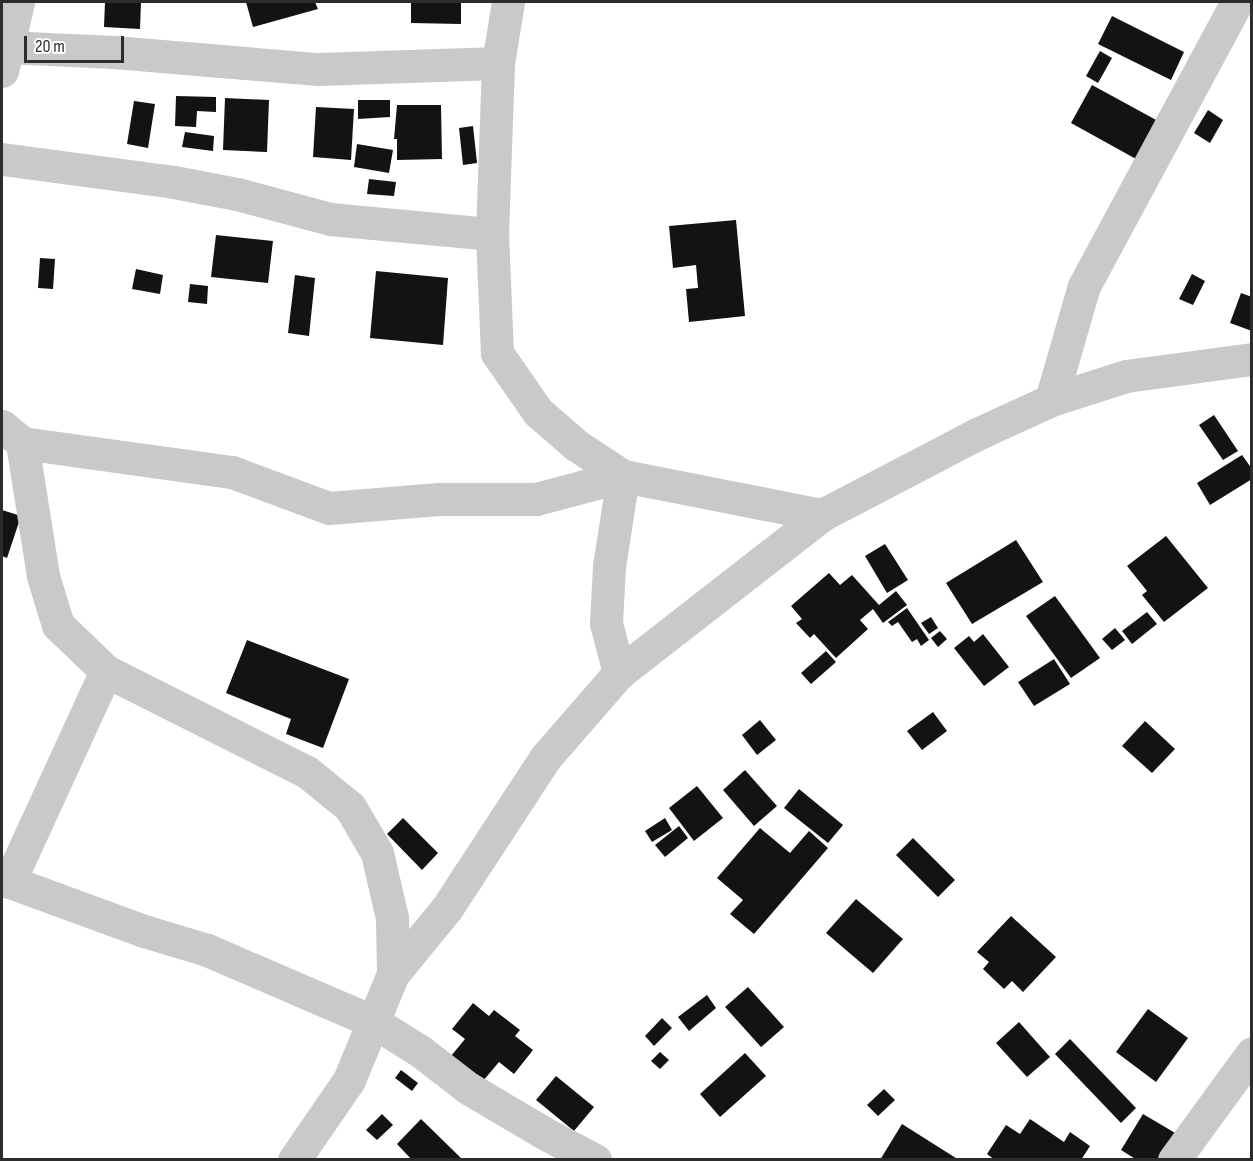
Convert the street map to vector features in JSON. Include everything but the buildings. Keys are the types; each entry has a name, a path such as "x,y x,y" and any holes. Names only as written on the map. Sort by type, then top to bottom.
{"street":[{"path":"18,2 4,59 114,52 318,69 498,63"},
{"path":"507,2 498,63 492,234 497,353 538,412 576,445 623,476 822,514"},
{"path":"1051,400 1084,286 1237,2"},
{"path":"2,159 174,182 237,194 330,219 492,234"},
{"path":"294,1160 349,1080 393,974 447,908 545,758 618,673 822,514 975,435 1051,400 1126,376 1251,358"},
{"path":"393,974 392,918 377,854 350,807 307,771 106,671 58,626 43,576 12,435 232,472 329,508 440,499 536,499 623,476"},
{"path":"618,673 606,623 609,566 623,476"},
{"path":"106,671 5,880 144,931 207,950 372,1021 420,1051 468,1088 595,1160"},
{"path":"1174,1160 1251,1053"}]}
